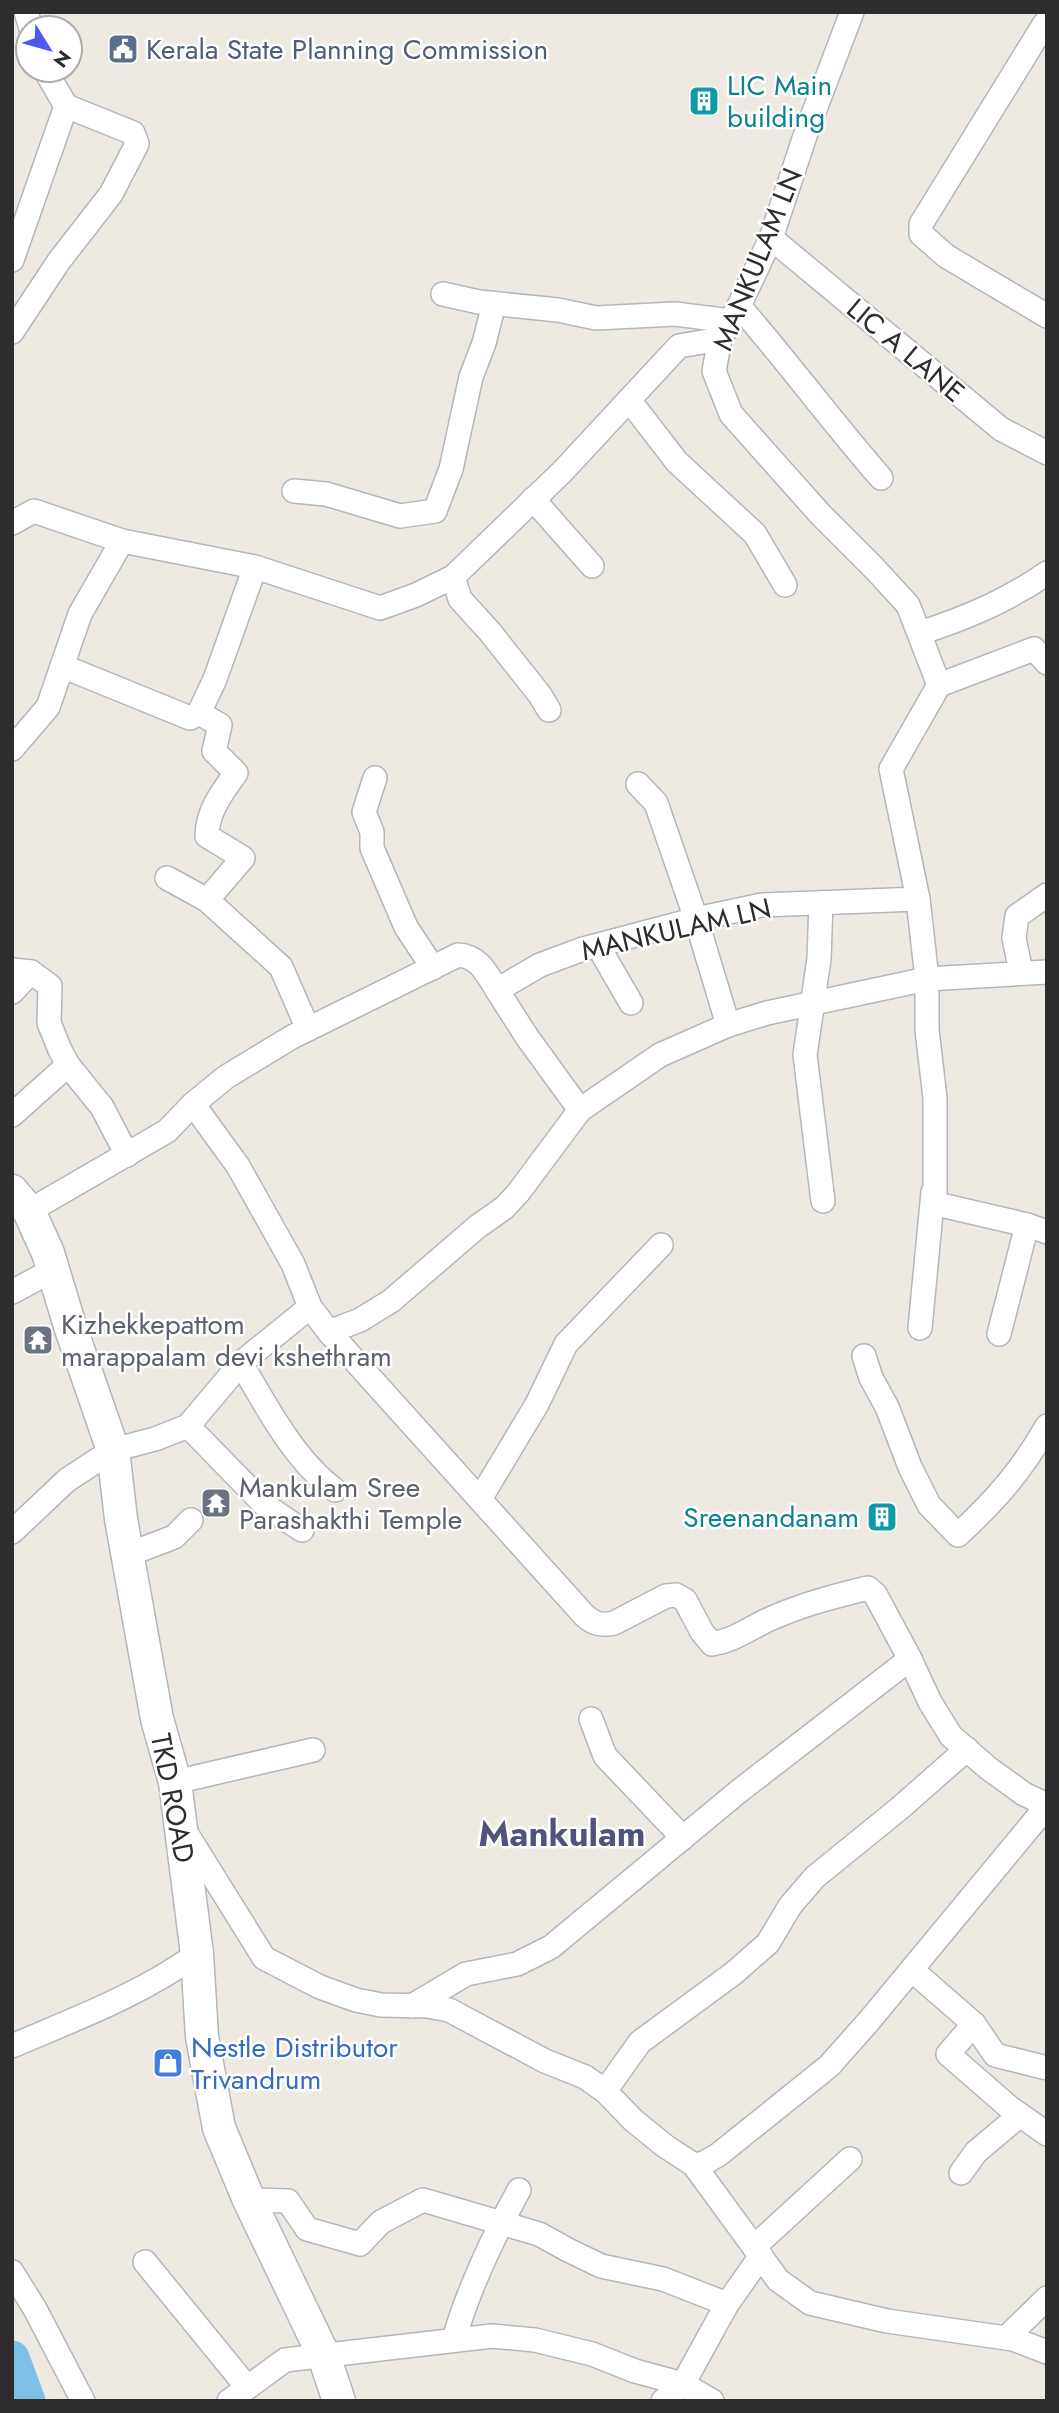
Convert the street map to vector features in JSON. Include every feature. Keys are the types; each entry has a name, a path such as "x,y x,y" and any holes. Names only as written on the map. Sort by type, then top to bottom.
{"street":[{"name":"MANKULAM LN","path":"852,12 806,133 771,238 730,322 715,371 731,414 820,514 908,605 939,685"},
{"path":"1047,24 1045,23 989,110 921,224 921,234 946,256 1047,316"},
{"path":"12,332 59,261 111,194 137,144 133,133 66,106 53,84"},
{"path":"12,260 66,106"},
{"name":"LIC A LANE","path":"771,238 1001,429 1047,453"},
{"path":"443,294 596,318 675,314 730,322 790,364 828,417 881,478"},
{"path":"294,491 326,494 400,516 435,511 451,469 471,377 484,343 494,304"},
{"path":"12,523 34,511 121,541 255,566 380,608 453,577 562,472 679,346 730,322"},
{"path":"629,400 677,462 755,534 785,585"},
{"path":"533,499 592,566"},
{"path":"12,749 48,707 80,614 121,541"},
{"path":"62,666 190,718 199,713 215,679 255,566"},
{"path":"920,633 990,607 1047,573"},
{"path":"453,577 460,599 490,632 549,710"},
{"path":"920,1328 933,1192 935,1098 928,1030 927,979 918,899 891,769 939,685 1034,649 1047,663"},
{"path":"199,713 220,725 214,751 236,773 219,796 207,825 207,836 243,858 207,900"},
{"path":"375,778 365,812 372,832 372,848 406,927 433,968"},
{"path":"638,784 656,803 696,919 728,1025"},
{"path":"167,878 207,900 281,967 308,1029"},
{"path":"1021,972 1014,938 1017,916 1047,895"},
{"name":"MANKULAM LN","path":"498,990 540,965 696,919 762,905 918,899"},
{"path":"821,903 819,959 805,1055 822,1201"},
{"path":"598,946 631,1003"},
{"path":"21,1201 127,1155 167,1131 193,1104 226,1077 308,1029 458,955 468,956 479,963 580,1111"},
{"path":"12,992 22,971 50,986 50,1023 68,1065 102,1107 127,1155"},
{"path":"329,1332 360,1320 391,1301 504,1208 580,1111 654,1059 728,1025 813,1003 927,979 1047,972"},
{"path":"12,1115 68,1065"},
{"path":"193,1104 245,1178 293,1264 310,1307 329,1332 584,1615 594,1623 614,1623 666,1596 676,1595 685,1600 702,1632 712,1644 730,1641 768,1620 812,1601 868,1588 874,1594 930,1702 951,1736 1024,1794 1047,1805 912,1970 829,2066 718,2155 704,2164 694,2165"},
{"path":"933,1192 935,1200 941,1205 1037,1228 999,1334"},
{"name":"TKD ROAD","path":"21,1201 53,1270 113,1450 127,1555 157,1720 176,1782 197,1954 202,2036 219,2128 248,2200 324,2356 339,2401"},
{"path":"480,1499 537,1404 566,1344 661,1245"},
{"path":"12,1293 53,1270"},
{"path":"12,1532 67,1480 113,1450 155,1439 188,1426 241,1363 310,1307"},
{"path":"863,1356 929,1505 958,1535 992,1503 1027,1461 1047,1426"},
{"path":"241,1363 278,1425 323,1481 335,1490"},
{"path":"188,1426 266,1506 302,1530"},
{"path":"127,1555 174,1537 191,1520"},
{"path":"412,2006 466,1974 517,1964 551,1947 683,1838 910,1659"},
{"path":"591,1719 605,1756 683,1838"},
{"path":"605,2091 640,2042 734,1973 768,1943 790,1906 815,1877 967,1749"},
{"path":"176,1782 313,1750"},
{"path":"182,1826 264,1958 320,1987 356,2000 381,2005 449,2010 545,2062 585,2077 605,2091 633,2120 665,2146 694,2165 778,2280 810,2303 887,2320 1006,2338 1047,2351"},
{"path":"12,2046 117,2001 174,1970 197,1954"},
{"path":"912,1970 974,2024 995,2055 1047,2068"},
{"path":"974,2024 947,2054 1047,2134"},
{"path":"961,2173 976,2152 1020,2115"},
{"path":"663,2401 684,2384 758,2252 824,2180 849,2159"},
{"path":"454,2339 462,2312 500,2223 519,2190"},
{"path":"248,2200 288,2201 307,2229 360,2244 381,2222 423,2200 539,2234 601,2266 663,2279 727,2304"},
{"path":"145,2262 238,2394 285,2360 492,2336 535,2340 592,2354 635,2371 684,2384 712,2401"},
{"path":"12,2272 35,2309 83,2401"},
{"path":"1006,2338 1047,2298"}],"waterway":[{"path":"12,2358 28,2401"}],"place":[{"name":"Kerala State Planning Commission","path":"123,49"},
{"name":"LIC Main building","path":"704,101"},
{"name":"Kizhekkepattom marappalam devi kshethram","path":"38,1340"},
{"name":"Mankulam Sree Parashakthi Temple","path":"216,1503"},
{"name":"Sreenandanam","path":"882,1517"},
{"name":"Nestle Distributor Trivandrum","path":"168,2063"}],"district":[{"name":"Mankulam","path":"562,1834"}]}
